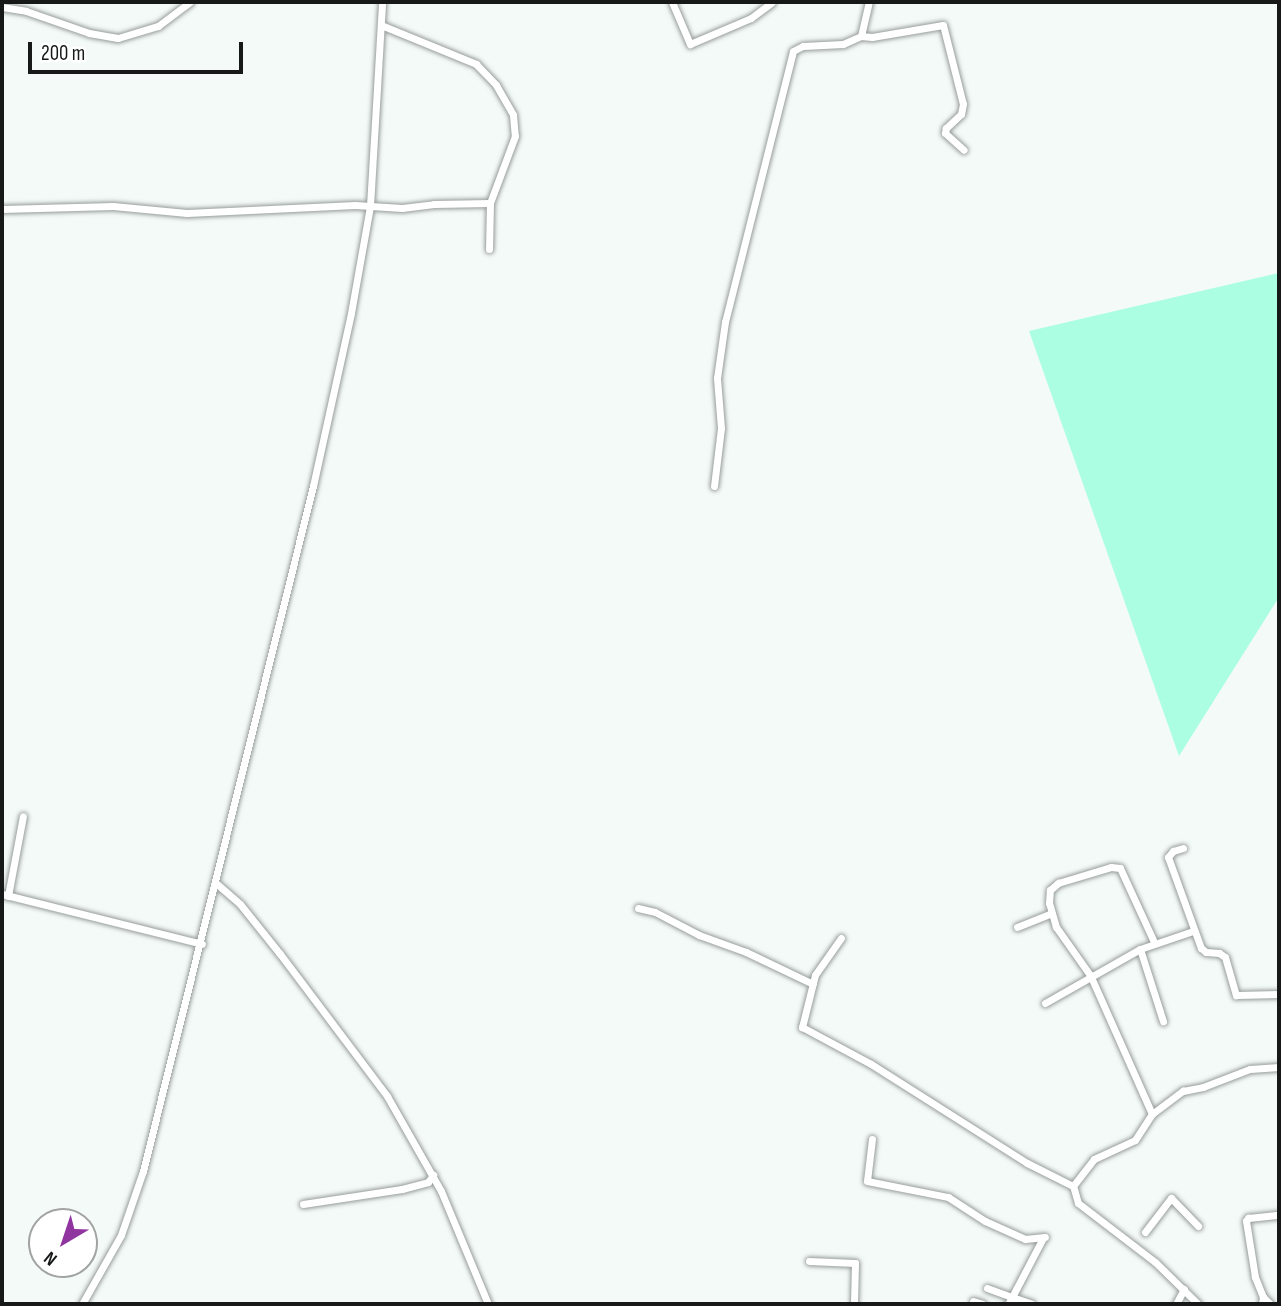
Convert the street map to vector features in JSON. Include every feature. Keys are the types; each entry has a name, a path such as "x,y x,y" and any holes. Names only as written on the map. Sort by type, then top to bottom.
{"street":[{"path":"2,7 26,11 89,33 118,38 158,26 190,2"},
{"path":"82,1304 121,1235 136,1195 217,884 310,498 351,313 370,206 382,2"},
{"path":"672,2 690,44 751,18 772,2"},
{"path":"758,2 765,9"},
{"path":"861,36 869,2"},
{"path":"714,486 721,428 718,365 725,322 792,54 803,46 843,44 861,36 872,37 939,24 945,26 963,104 961,114 946,128 945,133 964,150"},
{"path":"381,25 462,56 486,72 513,115 516,128 490,203 489,249"},
{"path":"2,209 113,206 187,214 490,203"},
{"path":"23,816 5,895 202,944"},
{"path":"1183,848 1168,857 1194,931 1206,953 1219,953 1225,957 1236,995 1279,994"},
{"path":"1152,1114 1090,975 1060,934 1051,914 1049,895 1054,886 1116,867 1123,871 1154,942"},
{"path":"217,884 240,904 281,954 323,1015 387,1096 414,1148 433,1175 488,1304"},
{"path":"638,908 655,912 699,935 746,952 813,984"},
{"path":"1017,927 1051,914"},
{"path":"1045,1003 1090,975 1154,942 1177,939 1194,931"},
{"path":"841,938 815,975 802,1027 871,1064 1027,1163 1073,1186"},
{"path":"1140,949 1163,1021"},
{"path":"1073,1186 1102,1153 1135,1140 1152,1114 1183,1091 1211,1085 1229,1074 1279,1067"},
{"path":"872,1139 867,1181 948,1198 985,1221 1025,1239 1044,1237 1010,1301"},
{"path":"303,1204 402,1189 428,1182 433,1175"},
{"path":"1073,1186 1077,1203 1128,1239 1198,1304"},
{"path":"1144,1232 1171,1198 1198,1226"},
{"path":"1270,1304 1263,1301 1253,1267 1246,1221 1253,1217 1279,1215"},
{"path":"809,1261 855,1263 854,1304"},
{"path":"987,1288 1010,1301 1032,1304"},
{"path":"1176,1304 1184,1289"},
{"path":"973,1301 984,1304"}],"green space":[{"path":"1279,273 1279,597 1179,756 1029,331"}]}
